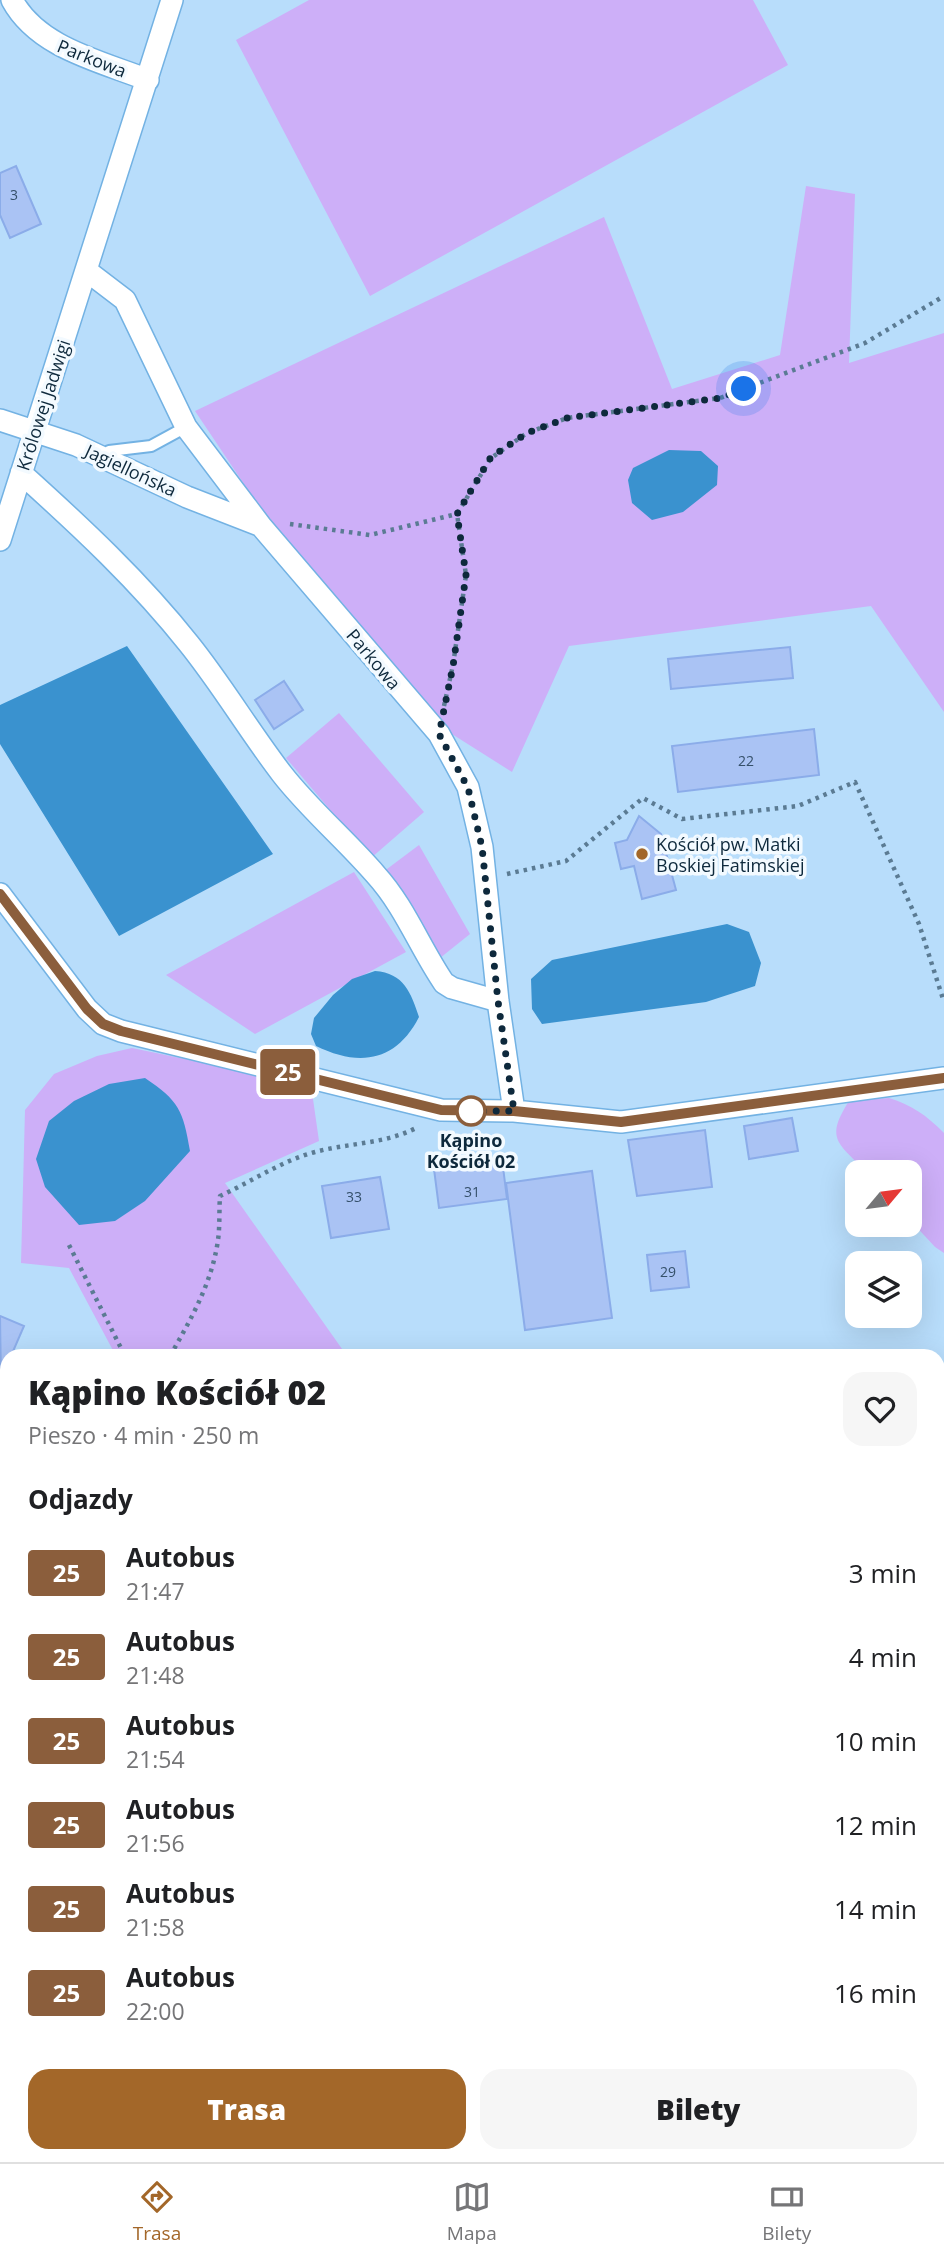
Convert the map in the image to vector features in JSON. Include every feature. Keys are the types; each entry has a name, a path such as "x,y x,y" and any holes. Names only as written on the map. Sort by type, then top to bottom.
{"street":[{"name":"Parkowa","path":"12,0 17,10 51,42 148,80"},
{"name":"Królowej Jadwigi","path":"0,540 172,0"},
{"name":"Parkowa","path":"87,271 125,300 186,427 261,526 439,734 468,788 482,847 498,1001 514,1111"},
{"name":"Jagiellońska","path":"0,420 106,457 187,497 261,526"},
{"path":"21,473 91,535 170,620 285,777 315,813 378,876 407,918 444,983 452,988 498,1001"},
{"path":"0,894 71,989 103,1024 121,1031 441,1110 514,1111 621,1122 944,1078"}],"lane":[{"path":"106,457 109,451 151,446 186,427"}],"path":[{"path":"439,734 453,666 466,575 457,514 491,457 527,433 567,418 720,398 865,343 944,296"},
{"path":"261,526 282,523 370,535 457,514"},
{"path":"485,879 566,861 643,798 682,819 798,806 855,782 919,924 944,1002"},
{"path":"174,1349 195,1313 210,1275 218,1239 220,1196 296,1158 399,1137 422,1125 441,1110"},
{"path":"69,1245 121,1349"}],"shaded area":[{"path":"309,0 753,0 788,65 370,296 236,40"},
{"path":"806,186 855,194 849,363 944,333 944,712 871,606 569,646 512,772 444,729 266,517 195,411 604,217 672,389 780,355"},
{"path":"339,713 424,812 371,858 286,758"},
{"path":"419,845 470,934 435,962 379,875"},
{"path":"354,872 406,952 255,1034 166,975"},
{"path":"132,1048 311,1085 319,1141 225,1183 342,1349 112,1349 69,1268 21,1263 25,1110 54,1074 97,1056"},
{"path":"889,1098 918,1111 944,1133 944,1253 922,1233 922,1160 854,1160 842,1147 836,1133 841,1114 849,1101"}],"water":[{"path":"669,450 701,451 718,466 717,485 683,512 652,520 632,503 628,480 633,468"},
{"path":"127,646 273,854 119,936 0,744 0,705"},
{"path":"727,924 749,932 761,963 755,986 706,1002 542,1024 532,1009 531,979 552,960"},
{"path":"375,971 400,980 409,992 419,1017 410,1032 388,1051 375,1056 347,1057 316,1046 311,1034 314,1018 333,995 352,979"},
{"path":"145,1078 165,1093 178,1108 190,1151 145,1201 115,1221 79,1225 45,1187 36,1159 49,1121 74,1101 109,1084"}],"building":[{"path":"16,166 41,224 10,238 0,215 0,173"},
{"path":"790,647 793,678 671,689 668,659"},
{"path":"284,681 303,710 274,729 255,700"},
{"path":"814,729 819,775 678,792 672,746"},
{"name":"Kościół pw. Matki Boskiej Fatimskiej","path":"639,816 661,834 676,890 642,899 634,866 621,869 615,843 627,840"},
{"path":"792,1118 798,1151 749,1159 744,1126"},
{"path":"705,1130 712,1187 637,1196 628,1140"},
{"path":"502,1159 507,1199 439,1208 434,1169"},
{"path":"592,1171 612,1318 525,1330 506,1183"},
{"path":"380,1177 389,1229 331,1238 322,1186"},
{"path":"685,1251 689,1287 651,1291 647,1255"},
{"path":"0,1316 24,1326 14,1349 0,1349"}],"bus line":[{"name":"25","path":"0,894 71,989 103,1024 121,1031 441,1110 514,1111 621,1122 944,1078"}],"place":[{"name":"Kościół pw. Matki Boskiej Fatimskiej","path":"642,854"},
{"name":"Kąpino Kościół 02","path":"471,1111"}],"route":[{"path":"471,1111 514,1111 498,1001 482,847 468,788 439,734 453,666 466,575 457,514 491,457 527,433 567,418 720,398 744,389"}]}
